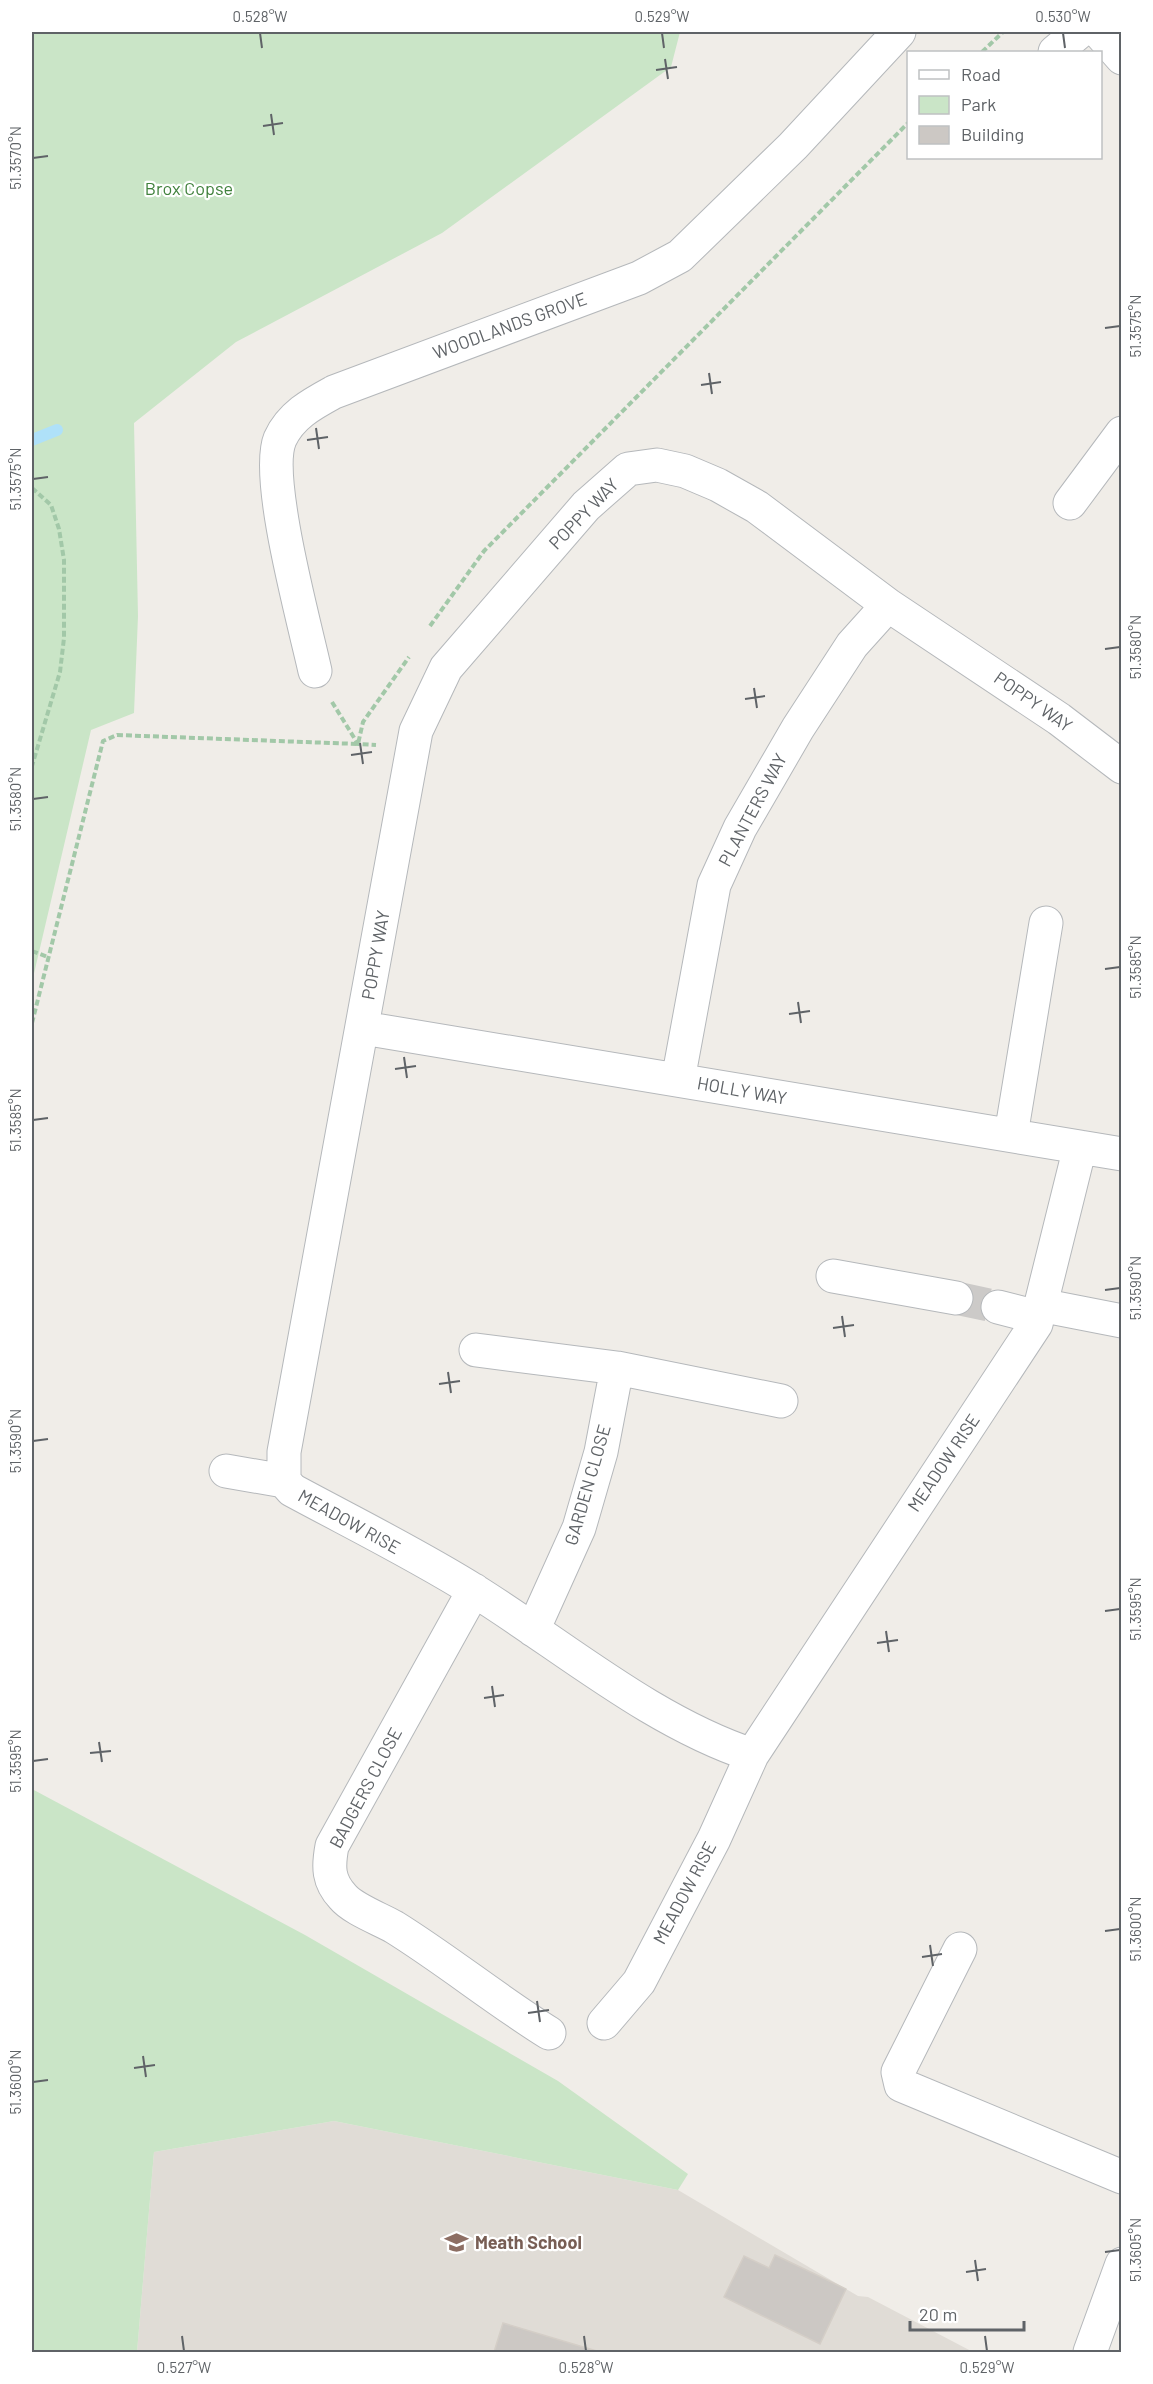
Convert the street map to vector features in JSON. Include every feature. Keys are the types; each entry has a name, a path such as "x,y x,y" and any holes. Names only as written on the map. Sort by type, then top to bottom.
{"street":[{"name":"WOODLANDS GROVE","path":"315,671 282,520 277,482 279,442 289,424 305,407 334,392 639,278 680,256 793,146 899,32"},
{"path":"1056,51 1079,32"},
{"path":"1099,32 1122,58"},
{"path":"1070,503 1122,433"},
{"name":"POPPY WAY","path":"363,1028 416,731 446,668 586,506 628,470 657,465 686,471 718,485 757,507 888,605 1050,713 1122,767"},
{"name":"PLANTERS WAY","path":"678,1080 714,885 740,828 798,728 852,645 888,605"},
{"path":"1011,1135 1046,923"},
{"name":"HOLLY WAY","path":"363,1028 1122,1154"},
{"name":"MEADOW RISE","path":"363,1028 284,1452 284,1481 292,1490 474,1590 631,1694 722,1745 752,1755"},
{"name":"MEADOW RISE","path":"604,2023 639,1982 714,1839 752,1755 1036,1324 1080,1147"},
{"path":"833,1276 956,1298"},
{"path":"998,1307 1122,1321"},
{"path":"476,1350 617,1368 781,1401"},
{"name":"GARDEN CLOSE","path":"533,1630 579,1527 601,1452 617,1368"},
{"path":"226,1471 284,1481"},
{"name":"BADGERS CLOSE","path":"474,1590 332,1846 329,1863 330,1879 344,1899 394,1928 465,1975 500,2002 549,2033"},
{"path":"960,1949 898,2072 901,2085 1122,2177"},
{"path":"1090,2352 1122,2264"}],"path":[{"path":"982,51 1003,32"},
{"path":"430,627 484,551 907,125"},
{"path":"32,488 51,505 59,529 64,560 64,616 60,672 32,766"},
{"path":"358,744 363,722 410,655"},
{"path":"315,671 358,744"},
{"path":"32,1023 103,741 117,735 358,744"},
{"path":"32,951 48,957"}],"shaded area":[{"name":"Meath School","path":"334,2121 678,2190 858,2296 868,2297 973,2352 137,2352 154,2152"}],"green space":[{"name":"Brox Copse","path":"32,32 680,32 671,67 442,233 236,342 134,423 138,616 134,713 91,730 32,982"},
{"path":"32,1789 305,1935 558,2081 688,2174 678,2190 334,2121 154,2152 137,2352 32,2352"}],"building":[{"path":"775,2255 846,2289 820,2344 724,2297 744,2256 769,2268"},
{"path":"503,2323 600,2352 494,2352"}],"waterway":[{"path":"32,440 57,430"}],"tunnel":[{"path":"956,1298 998,1307"}],"place":[{"name":"Meath School","path":"457,2243"}]}
